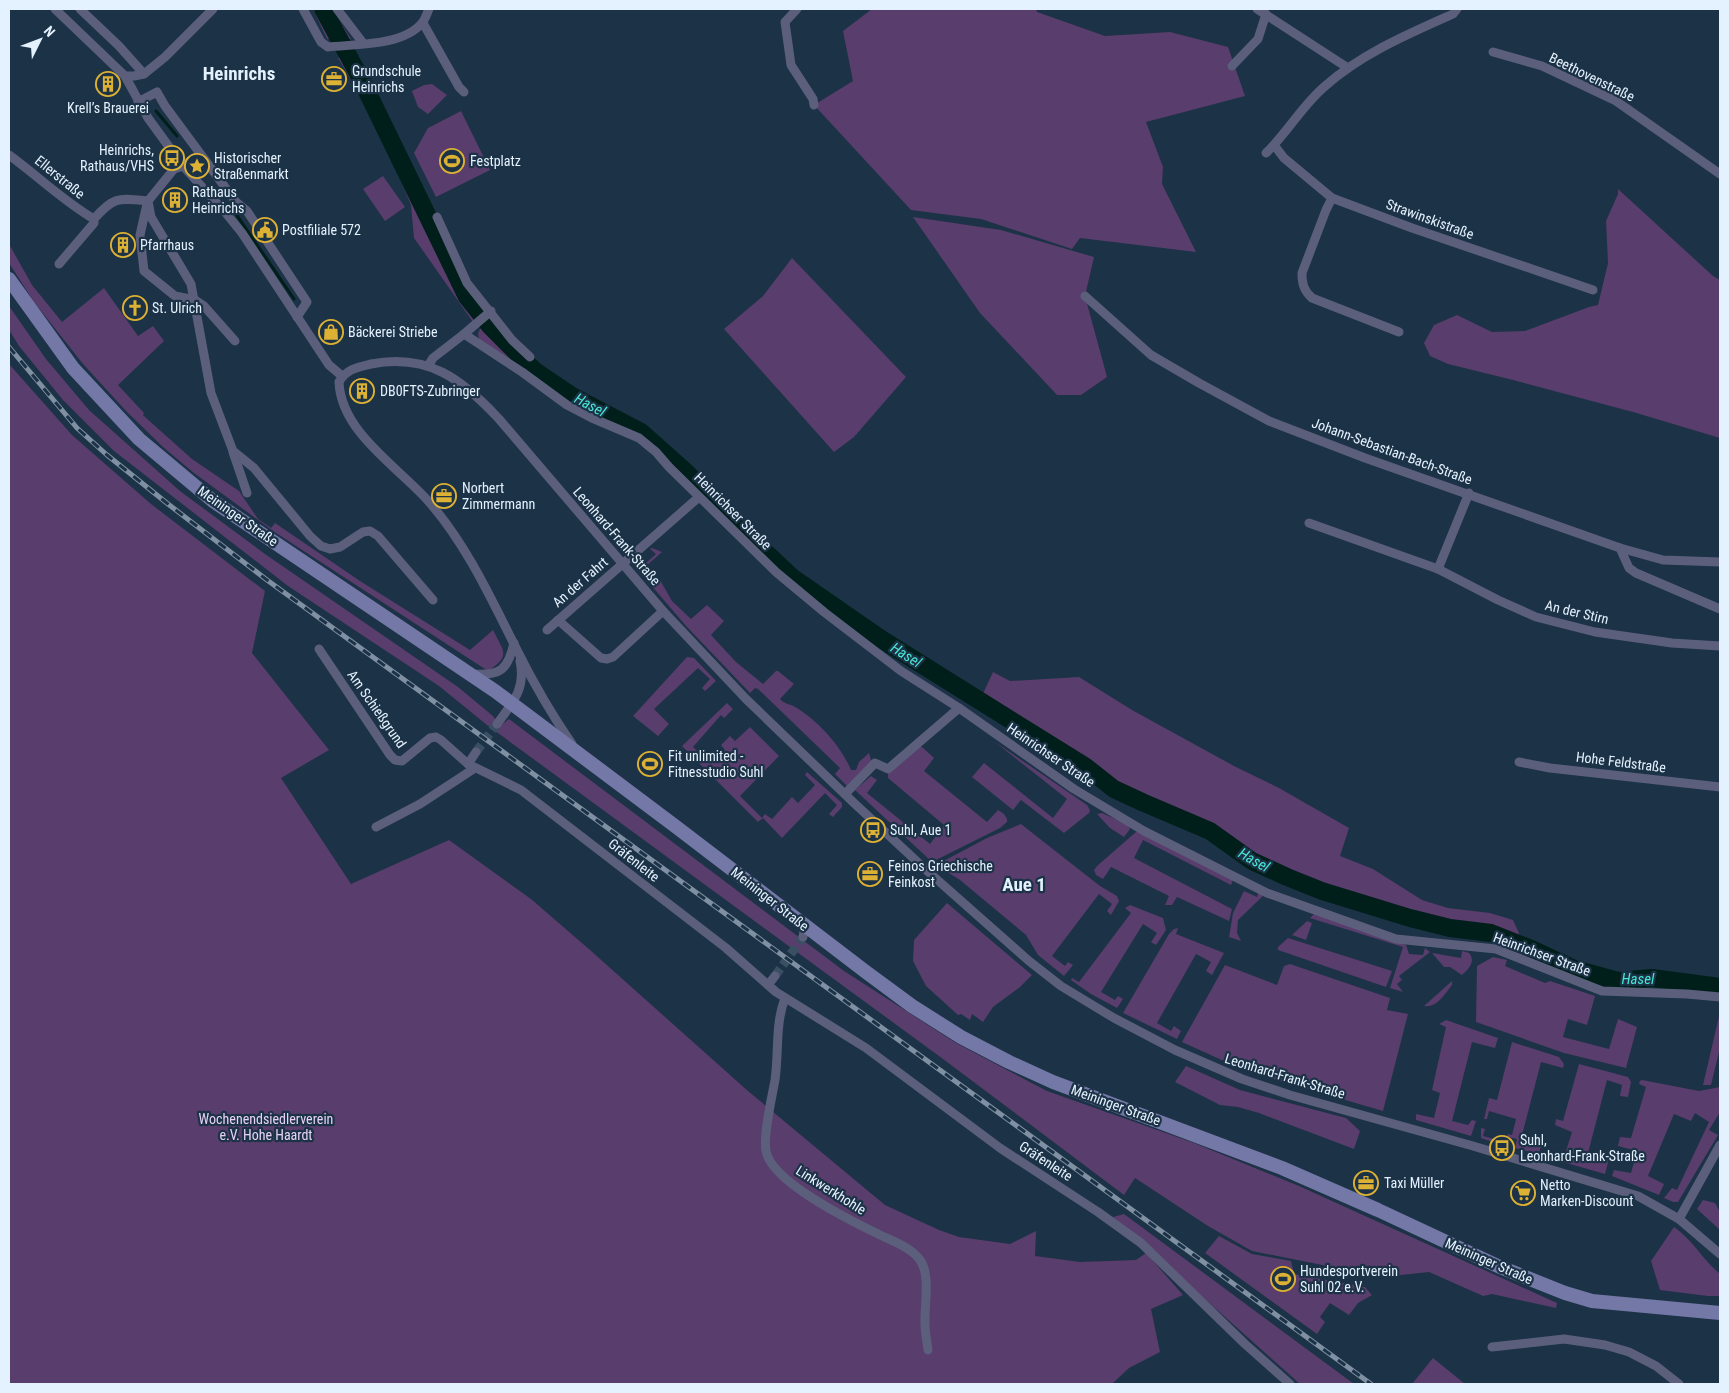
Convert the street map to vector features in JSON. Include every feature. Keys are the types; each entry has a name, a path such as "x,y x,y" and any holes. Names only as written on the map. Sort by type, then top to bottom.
{"main road":[{"name":"Meininger Straße","path":"9,279 73,368 139,439 213,501 512,704 675,826 804,932 961,1037 1053,1082 1282,1168 1507,1270 1565,1294 1592,1301 1720,1313"}],"street":[{"path":"55,9 125,76 148,118 183,166 242,233 266,256 307,302 297,316"},
{"path":"80,9 119,46 144,74"},
{"path":"125,76 144,74 165,57 213,9"},
{"path":"303,9 321,42 328,47 386,40 408,34 423,22 429,9"},
{"path":"338,9 359,44"},
{"path":"796,9 785,22 791,66 813,99 814,105"},
{"path":"1257,9 1348,68"},
{"path":"1266,153 1322,88 1348,68 1394,41 1453,14 1457,9"},
{"path":"1232,66 1258,39 1266,14"},
{"path":"423,22 459,87 464,92"},
{"name":"Beethovenstraße","path":"1493,52 1542,66 1616,101 1720,174"},
{"path":"138,102 157,92 165,106 236,202 247,211 266,256 297,316 329,365 342,376"},
{"name":"Strawinskistraße","path":"1274,145 1284,158 1332,198 1593,290"},
{"path":"200,154 183,166 174,169 148,201 140,236 144,271 175,296 195,300 204,306 235,341"},
{"name":"Ellerstraße","path":"9,155 76,209 94,220"},
{"path":"1332,198 1302,273 1302,283 1306,293 1312,298 1399,332"},
{"path":"59,264 86,234 106,205 113,200 148,201"},
{"path":"148,201 151,217 191,284 212,393 247,493"},
{"path":"225,212 236,202"},
{"path":"437,217 467,282 512,340 530,357"},
{"name":"Johann-Sebastian-Bach-Straße","path":"1085,296 1151,355 1269,421 1365,458 1469,493 1620,548 1663,560 1720,562"},
{"path":"428,366 433,358 490,311"},
{"name":"Heinrichser Straße","path":"464,334 522,372 567,406 638,438 656,452 776,572 825,613 901,670 959,708 1074,789 1144,831 1267,893 1396,939 1496,949 1602,991 1720,997"},
{"name":"Leonhard-Frank-Straße","path":"342,376 356,367 394,360 412,361 444,371 457,379 484,402 663,611 740,693 845,794 1029,961 1061,986 1157,1041 1213,1068 1242,1079 1290,1095 1464,1143 1638,1196 1679,1219 1720,1254"},
{"name":"Meininger Straße","path":"342,376 339,382 339,391 355,425 370,445 425,497 449,528 491,596 518,653 546,704 579,755"},
{"path":"233,452 254,468 310,536 321,546 330,549 340,547 363,532 370,531 378,536 433,600"},
{"path":"1438,569 1469,493"},
{"name":"An der Fahrt","path":"547,630 699,497"},
{"name":"An der Stirn","path":"1309,523 1438,569 1536,617 1595,632 1672,643 1720,646"},
{"path":"1620,548 1630,568 1636,574 1720,609"},
{"path":"558,620 601,658 607,659 613,656 663,611"},
{"path":"469,674 488,675 504,668 510,658 514,643"},
{"name":"Am Schießgrund","path":"319,649 390,755 396,760 402,761 430,738 436,737 471,766"},
{"name":"Meininger Straße","path":"512,704 517,696 522,679 518,653"},
{"path":"497,724 512,704"},
{"path":"845,794 875,764 888,769 959,708"},
{"path":"376,827 420,804 471,766 476,752"},
{"name":"Hohe Feldstraße","path":"1519,762 1550,768 1720,787"},
{"name":"Gräfenleite","path":"471,766 521,790 726,948 785,998 866,1048 1000,1148 1098,1212 1141,1243 1231,1331 1290,1384"},
{"path":"768,985 775,976"},
{"name":"Linkwerkhohle","path":"785,998 778,1027 776,1074 766,1142 768,1158 790,1182 812,1197 841,1216 909,1250 920,1260 926,1274 925,1325 928,1350"},
{"path":"1679,1219 1720,1145"},
{"path":"1492,1347 1564,1339 1605,1346 1629,1352 1656,1366 1679,1384"}],"green space":[{"path":"313,9 332,9 351,39 327,39"},
{"path":"872,9 1036,9 1037,12 1105,36 1170,32 1228,47 1245,96 1146,122 1163,167 1162,184 1196,252 1080,238 1072,249 981,219 911,210 814,105 853,81 843,31"},
{"path":"359,56 443,241 458,269 456,273 483,311 473,322 414,238 411,205 372,114 338,58"},
{"path":"432,84 447,95 428,114 418,107 412,91 424,85"},
{"name":"Festplatz","path":"461,111 490,170 436,197 414,153 428,128"},
{"path":"383,176 405,207 385,221 363,189"},
{"path":"1618,189 1713,276 1720,280 1720,438 1633,412 1448,364 1430,356 1424,343 1434,325 1457,315 1492,332 1525,331 1598,305 1608,263 1606,221 1618,194"},
{"path":"913,217 1001,230 1094,257 1085,296 1107,377 1081,395 1057,395 980,313"},
{"path":"9,244 32,285 62,322 104,288 138,336 153,326 164,341 118,385 144,413 145,417 192,459 239,491 258,519 271,528 275,523 360,581 470,650 493,630 503,653 500,661 488,671 273,531 194,473 163,447 127,412 83,364 34,302 9,263"},
{"path":"792,258 906,377 854,437 834,452 724,329 763,296"},
{"path":"9,306 46,359 89,410 180,491 265,554 458,687 493,716 500,726 509,719 844,971 956,1043 1047,1091 1194,1143 1299,1186 1557,1303 1556,1308 1492,1294 1483,1296 1429,1272 1382,1277 1252,1251 1208,1226 1135,1178 1124,1195 943,1059 487,725 439,686 288,586 114,451 63,400 19,346 9,330"},
{"path":"482,327 517,363 481,342 478,334"},
{"name":"Wochenendsiedlerverein e.V. Hohe Haardt","path":"9,364 72,435 151,504 265,591 252,653 329,750 281,778 351,884 449,840 531,899 748,1091 885,1205 939,1230 959,1237 1010,1244 1036,1231 1035,1256 1080,1262 1136,1260 1146,1253 1183,1295 1151,1309 1160,1352 1129,1368 1112,1384 9,1384"},
{"path":"650,549 662,552 645,567 660,580 672,601 691,619 707,605 724,621 711,635 736,662 763,684 778,671 794,684 780,699 797,708 821,727 841,752 851,770 856,770 859,762 869,753 870,764 847,786 835,774 840,768 758,689 755,688 750,693 687,627 631,562 639,555 646,563 656,554"},
{"path":"687,657 694,658 716,681 705,691 702,688 710,679 698,668 654,709 669,724 658,736 633,716"},
{"path":"993,672 1010,681 1079,677 1132,710 1234,766 1279,788 1349,828 1340,856 1373,869 1422,900 1448,908 1490,913 1513,920 1519,933 1517,943 1491,933 1450,928 1410,918 1322,891 1252,861 1210,831 1114,789 1086,767 980,700"},
{"path":"727,703 733,709 724,718 721,715 693,747 711,764 725,750 721,745 730,736 735,741 750,727 779,756 740,796 762,818 765,814 772,819 792,797 798,803 815,785 805,775 807,772 842,803 842,807 833,817 829,814 837,805 825,793 782,838 763,818 758,822 682,746"},
{"path":"995,742 1087,805 1090,810 1089,813 1064,833 1021,800 1013,810 972,777 984,763 1053,818 1067,799"},
{"path":"918,747 922,747 934,758 924,771 987,822 998,810 1004,814 1007,822 1000,828 932,862 855,790 871,776 877,780 867,793 930,844 944,825 888,778 888,773"},
{"path":"1102,813 1127,824 1130,829 1124,837 1110,828 1097,814"},
{"path":"1021,824 1100,886 1117,896 1119,901 1111,915 1107,911 1112,904 1099,894 1052,956 1065,966 1068,962 1073,965 1064,976 1038,955 1026,935 960,880 936,865 987,838"},
{"path":"1136,832 1143,832 1233,880 1231,885 1143,840 1134,858 1232,909 1229,921 1177,897 1172,905 1165,905 1169,896 1111,867 1103,879 1096,875 1094,870 1097,866"},
{"path":"1244,891 1257,897 1259,891 1265,894 1238,920 1237,933 1241,941 1229,937 1233,913"},
{"path":"947,903 1032,975 1020,987 993,1007 983,1022 972,1014 970,1020 961,1014 958,1015 926,986 913,961 914,940"},
{"path":"1130,905 1163,918 1166,930 1156,945 1151,942 1157,933 1143,924 1101,992 1115,1000 1118,996 1123,999 1117,1008 1091,994 1071,980 1072,978 1079,982 1131,913 1125,908"},
{"path":"1315,913 1406,945 1409,954 1423,955 1425,948 1430,952 1399,976 1402,980 1397,984 1403,992 1390,988 1403,947 1310,918"},
{"path":"1307,921 1312,923 1306,940 1292,935"},
{"path":"1178,928 1176,934 1224,953 1212,975 1206,971 1211,962 1196,954 1157,1023 1171,1031 1174,1026 1181,1031 1177,1039 1123,1013 1169,934"},
{"path":"1288,938 1392,971 1386,987 1278,950 1278,947"},
{"path":"1462,951 1469,953 1472,962 1462,975 1450,967 1444,967 1432,953 1461,958"},
{"path":"1493,957 1507,960 1505,966 1545,983 1550,981 1595,996 1587,1025 1568,1019 1563,1037 1609,1049 1618,1019 1637,1027 1626,1068 1564,1053 1476,1022 1477,966"},
{"path":"1290,964 1390,998 1387,1010 1408,1014 1383,1111 1246,1071 1182,1042 1225,965 1277,985 1284,966"},
{"path":"1452,981 1452,985 1440,1000 1433,1005 1424,1006"},
{"path":"1720,1012 1720,1048 1711,1085 1703,1085"},
{"path":"1446,1020 1498,1038 1495,1048 1472,1042 1452,1121 1468,1125 1472,1120 1476,1121 1471,1136 1416,1120 1416,1114 1434,1118 1440,1093 1432,1090 1446,1027 1439,1024"},
{"path":"1512,1042 1559,1057 1564,1064 1563,1068 1541,1062 1521,1139 1536,1144 1538,1138 1543,1140 1539,1153 1515,1148 1517,1139 1508,1137 1505,1146 1481,1138 1481,1128 1485,1129 1483,1136 1505,1142 1508,1134 1512,1135 1516,1119 1489,1111 1487,1119 1484,1119 1489,1098 1497,1100"},
{"path":"1579,1064 1628,1077 1631,1082 1628,1097 1620,1096 1622,1085 1607,1080 1587,1157 1602,1162 1603,1157 1609,1159 1605,1174 1549,1158 1548,1156 1548,1152 1565,1154 1572,1132 1555,1125 1556,1119 1563,1121"},
{"path":"1186,1066 1240,1090 1346,1118 1360,1131 1354,1149 1259,1113 1238,1107 1220,1105 1175,1082"},
{"path":"1642,1080 1699,1091 1720,1087 1720,1112 1709,1130 1718,1135 1678,1202 1664,1198 1672,1188 1677,1190 1709,1122 1695,1113 1691,1121 1674,1114 1648,1176 1664,1184 1659,1195 1612,1176 1614,1170 1631,1173 1637,1151 1618,1146 1620,1137 1631,1138 1646,1087 1639,1084"},
{"path":"1703,1200 1715,1203 1720,1212 1720,1230 1697,1209"},
{"path":"1124,1214 1354,1384 1300,1384 1113,1217"},
{"path":"1674,1227 1686,1237 1720,1274 1720,1296 1660,1290 1651,1261"},
{"name":"Hundesportverein Suhl 02 e.V.","path":"1219,1236 1252,1254 1291,1261 1294,1274 1365,1287 1372,1295 1358,1303 1349,1315 1330,1303 1320,1317 1325,1322 1317,1334 1205,1253"},
{"path":"1433,1358 1465,1384 1412,1384"}],"waterway":[{"name":"Hasel","path":"323,9 361,79 467,297 490,326 535,371 572,396 641,432 687,473 733,522 793,578 881,639 1086,767 1114,789 1210,831 1252,861 1287,877 1322,891 1410,918 1450,928 1491,933 1574,969 1618,981 1652,978 1720,987"},
{"path":"156,111 177,136"},
{"path":"236,214 294,299"}],"tunnel":[{"path":"476,752 497,724"},
{"path":"775,976 803,937"}],"railway":[{"path":"9,347 77,428 168,504 267,580 1371,1384"}],"place":[{"name":"Grundschule Heinrichs","path":"334,79"},
{"name":"Krell’s Brauerei","path":"108,84"},
{"name":"Heinrichs, Rathaus/VHS","path":"172,158"},
{"name":"Festplatz","path":"452,161"},
{"name":"Historischer Straßenmarkt","path":"197,166"},
{"name":"Rathaus Heinrichs","path":"175,200"},
{"name":"Postfiliale 572","path":"265,230"},
{"name":"Pfarrhaus","path":"123,245"},
{"name":"St. Ulrich","path":"135,308"},
{"name":"Bäckerei Striebe","path":"331,332"},
{"name":"DB0FTS-Zubringer","path":"362,391"},
{"name":"Norbert Zimmermann","path":"444,496"},
{"name":"Fit unlimited - Fitnesstudio Suhl","path":"650,764"},
{"name":"Suhl, Aue 1","path":"873,830"},
{"name":"Feinos Griechische Feinkost","path":"870,874"},
{"name":"Suhl, Leonhard-Frank-Straße","path":"1502,1148"},
{"name":"Taxi Müller","path":"1366,1183"},
{"name":"Netto Marken-Discount","path":"1523,1193"},
{"name":"Hundesportverein Suhl 02 e.V.","path":"1283,1279"}],"district":[{"name":"Heinrichs","path":"239,73"},
{"name":"Aue 1","path":"1024,884"}]}
